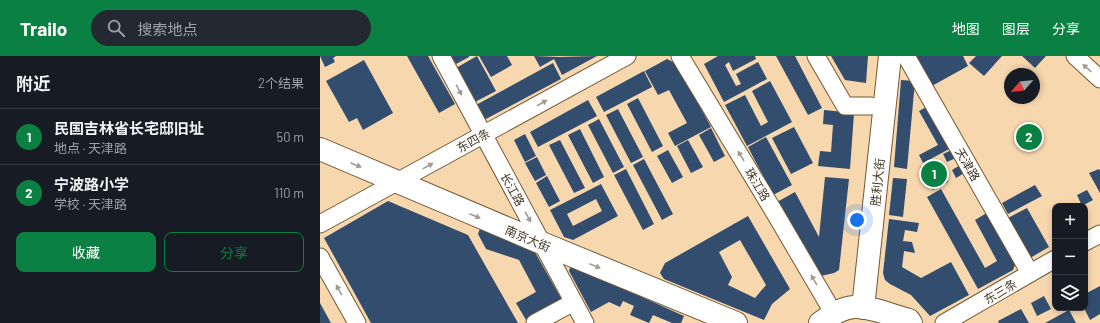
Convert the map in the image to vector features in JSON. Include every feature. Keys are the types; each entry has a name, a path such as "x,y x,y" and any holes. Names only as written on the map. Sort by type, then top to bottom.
{"main road":[{"name":"胜利大街","path":"842,313 877,56"},
{"name":"胜利大街","path":"842,313 890,56"},
{"name":"南京大街","path":"320,149 398,183 736,323"},
{"path":"842,313 909,320 911,323"}],"street":[{"name":"长江路","path":"441,56 544,244 585,323"},
{"name":"东四条","path":"320,224 398,183 627,56"},
{"name":"珠江路","path":"680,56 776,214 842,313"},
{"path":"816,56 844,106 871,106"},
{"name":"天津路","path":"906,56 1030,273"},
{"path":"1075,56 1100,79"},
{"path":"1088,240 1100,234"},
{"path":"320,257 357,323"},
{"name":"东三条","path":"944,323 1052,261"},
{"path":"535,323 574,302"}],"building":[{"path":"320,56 336,56 333,58 335,62 325,67"},
{"path":"407,56 428,56 455,104 439,113"},
{"path":"451,56 469,56 469,57 456,64"},
{"path":"477,56 496,91 475,102 456,68"},
{"path":"479,56 507,56 512,65 491,77"},
{"path":"534,56 597,56 562,75 554,59 540,67"},
{"path":"718,56 755,56 756,59 733,71 729,62 725,65 736,86 741,84 736,74 758,62 767,79 724,102 704,64"},
{"path":"776,56 795,56 822,108 808,115"},
{"path":"831,56 868,56 866,83 845,80"},
{"path":"913,56 963,56 968,66 930,87"},
{"path":"976,56 1002,56 984,76 969,63"},
{"path":"1022,56 1046,56 1035,68"},
{"path":"667,59 677,64 711,127 675,146 668,133 687,123 669,90 658,95 645,71"},
{"path":"364,60 393,113 363,130 357,118 349,122 326,81"},
{"path":"553,63 561,79 484,120 476,105"},
{"path":"644,71 652,87 604,112 596,97"},
{"path":"901,80 915,81 907,169 894,167"},
{"path":"770,81 792,122 747,146 725,105 745,95 761,126 768,122 752,91"},
{"path":"638,98 663,146 652,152 627,104"},
{"path":"588,100 597,116 538,147 530,132"},
{"path":"930,105 953,147 923,163 919,155 938,145 919,111"},
{"path":"618,109 643,157 631,163 606,115"},
{"path":"824,110 854,113 850,169 818,166 820,151 831,152 833,125 823,124"},
{"path":"599,119 624,167 613,173 588,125"},
{"path":"794,127 813,163 791,174 772,138"},
{"path":"711,128 725,156 714,162 699,135"},
{"path":"580,129 604,177 593,183 568,135"},
{"path":"525,134 536,156 525,162 514,140"},
{"path":"766,137 792,185 773,195 748,147"},
{"path":"560,140 585,188 574,193 549,145"},
{"path":"688,140 703,167 691,173 677,146"},
{"path":"954,149 958,157 947,162 943,154"},
{"path":"668,150 683,177 672,183 657,156"},
{"path":"537,157 546,175 535,181 525,163"},
{"path":"644,159 673,214 662,220 633,165"},
{"path":"936,159 948,182 933,190 920,167"},
{"path":"962,164 966,172 956,178 952,170"},
{"path":"626,169 654,224 643,230 614,175"},
{"path":"1099,169 1100,171 1100,193 1089,173"},
{"path":"547,176 560,201 549,207 536,183"},
{"path":"825,177 849,179 839,270 834,273 821,276 816,274 777,202 795,192 819,237"},
{"path":"893,178 907,179 903,217 889,215"},
{"path":"601,184 618,216 573,240 564,237 550,210","holes":["596,199 602,211 573,226 567,214"]},
{"path":"1035,185 1042,196 1008,214 1002,203"},
{"path":"941,189 985,268 997,261 975,220 990,211 1017,260 1013,270 978,289 927,197"},
{"path":"1087,190 1093,200 1088,203 1081,203 1077,195"},
{"path":"388,201 468,235 518,323 371,323 324,238"},
{"path":"1027,208 1049,247 1030,258 1008,218"},
{"path":"748,216 790,289 772,304 764,320 664,279 660,273 665,263","holes":["740,240 766,285 755,298 728,285 732,277 719,252"]},
{"path":"889,219 919,223 917,232 905,230 903,241 912,242 915,253 904,251 902,267 921,278 951,262 969,295 930,316 911,295 885,280 883,273"},
{"path":"482,223 531,245 562,300 526,320 516,303 536,292 519,260 486,249 478,234"},
{"path":"571,265 684,316 681,323 672,323 653,315 649,323 630,315 634,306 623,301 620,307 609,302 591,312 569,271"},
{"path":"1100,286 1100,314 1090,320 1086,311 1088,311 1088,292"},
{"path":"1044,296 1051,309 1037,316 1031,303"},
{"path":"320,303 331,323 320,323"},
{"path":"1021,309 1029,323 999,323 998,321"},
{"path":"1070,311 1076,323 1045,323"}],"place":[{"name":"宁波路小学","path":"1029,137"},
{"name":"民国吉林省长宅邸旧址","path":"934,174"}]}
